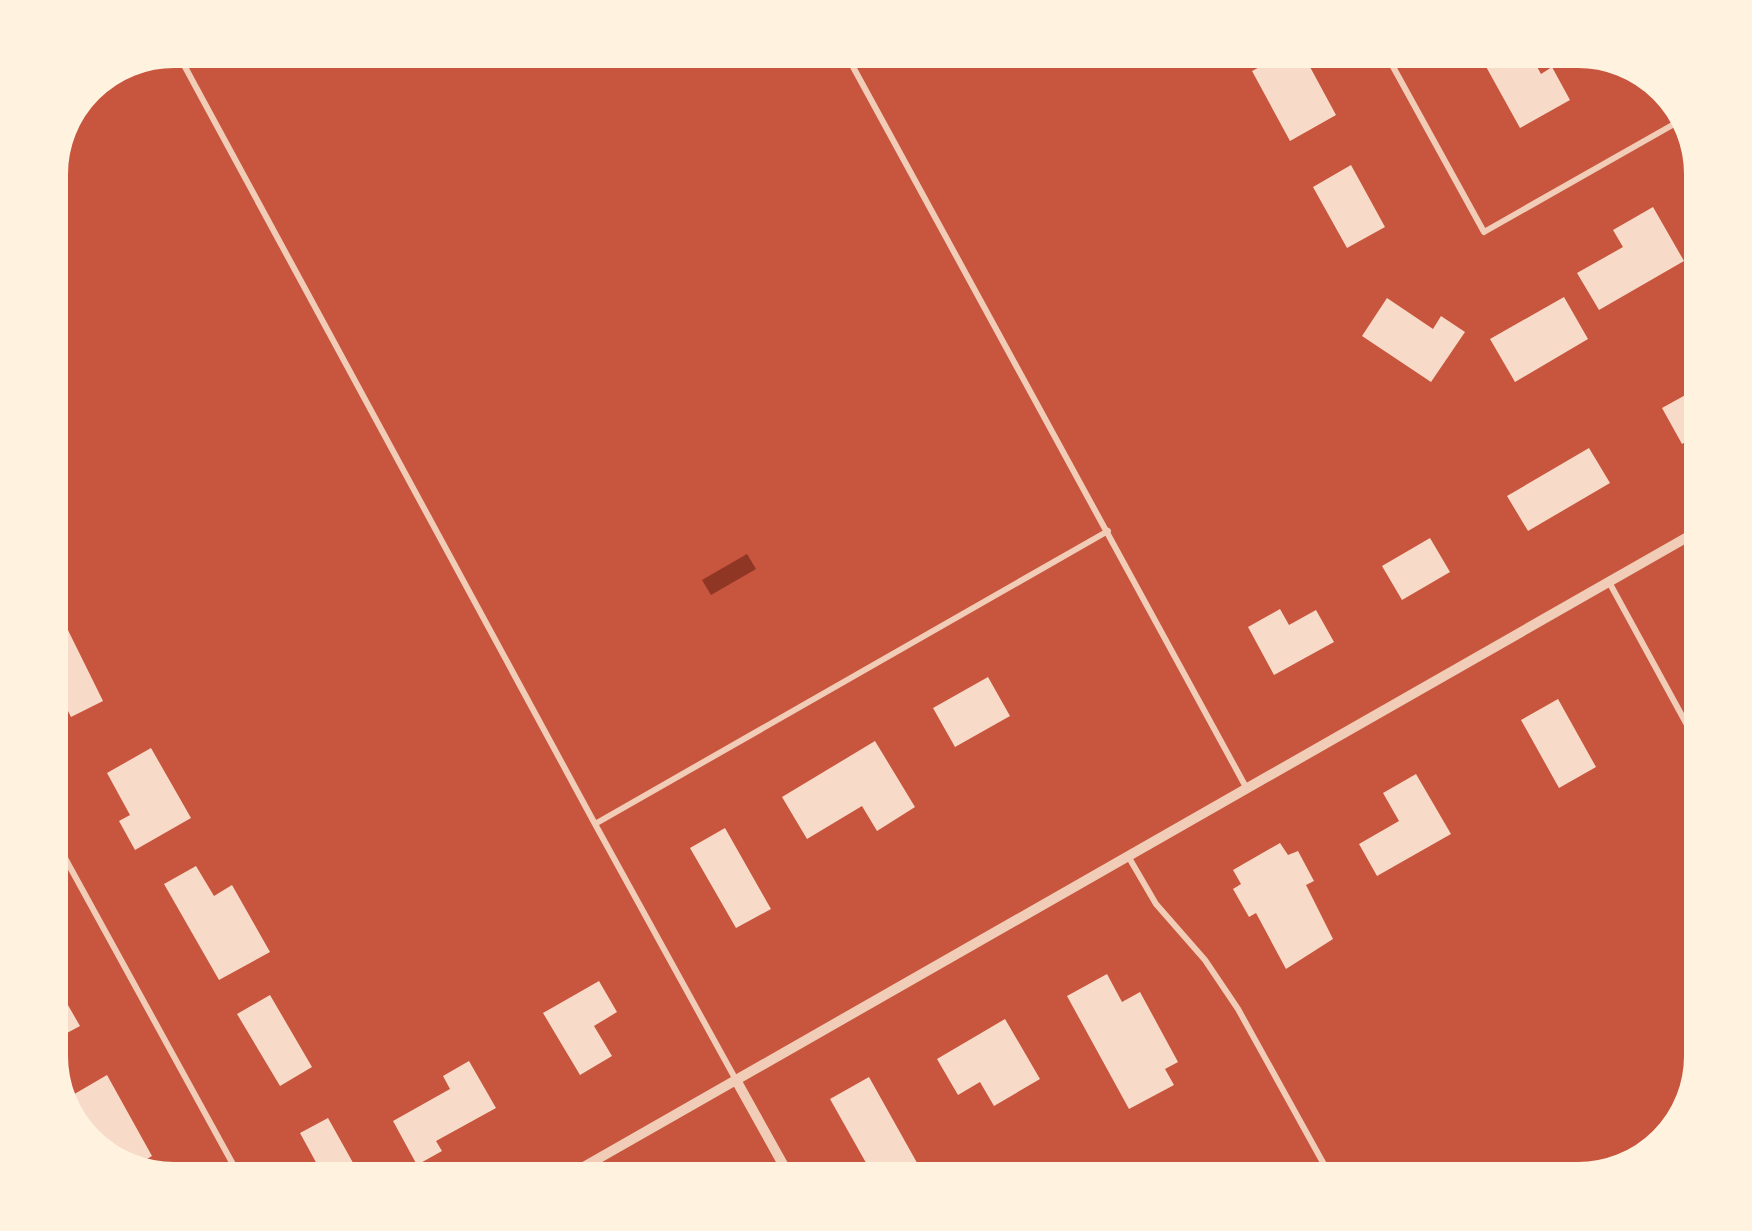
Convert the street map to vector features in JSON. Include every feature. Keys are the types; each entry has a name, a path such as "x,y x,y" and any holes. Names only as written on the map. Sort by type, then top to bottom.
{"street":[{"path":"183,64 595,824 784,1166"},
{"path":"851,64 1247,789"},
{"path":"1392,64 1484,232 1675,124"},
{"path":"595,824 1108,531"},
{"path":"585,1166 1688,537"},
{"path":"1609,582 1688,727"},
{"path":"1128,856 1156,904 1205,960 1238,1010 1325,1166"},
{"path":"65,858 234,1166"}],"shaded area":[{"path":"747,554 756,569 711,595 702,580"}],"building":[{"path":"1265,64 1308,64 1336,115 1290,141 1252,71"},
{"path":"1485,64 1536,64 1541,74 1552,67 1570,100 1520,128"},
{"path":"1351,165 1385,227 1347,248 1313,187"},
{"path":"1653,207 1684,261 1599,310 1577,273 1623,247 1613,230"},
{"path":"1564,297 1588,339 1515,382 1490,339"},
{"path":"1387,298 1433,329 1441,316 1465,332 1431,382 1362,336"},
{"path":"1688,394 1688,441 1682,444 1662,408"},
{"path":"1589,448 1610,483 1528,531 1507,496"},
{"path":"1430,538 1450,572 1402,600 1382,566"},
{"path":"1280,609 1289,625 1316,610 1334,642 1274,675 1248,627"},
{"path":"65,624 103,701 71,717 65,705"},
{"path":"988,677 1010,716 955,747 933,708"},
{"path":"1558,699 1596,767 1559,788 1521,720"},
{"path":"875,741 915,807 877,831 862,806 807,839 782,797"},
{"path":"151,748 191,818 135,850 119,821 130,815 107,773"},
{"path":"1416,774 1451,834 1377,876 1359,844 1399,821 1383,793"},
{"path":"725,828 771,909 736,928 690,848"},
{"path":"1280,843 1288,855 1298,851 1314,881 1306,885 1333,939 1286,969 1256,913 1249,917 1233,889 1241,884 1233,870"},
{"path":"196,866 214,896 232,885 270,952 219,980 164,884"},
{"path":"1107,974 1122,1002 1140,992 1178,1062 1165,1069 1174,1085 1129,1109 1067,996"},
{"path":"599,981 617,1012 594,1026 612,1056 580,1075 543,1013"},
{"path":"270,995 312,1067 280,1086 237,1014"},
{"path":"65,1000 80,1026 65,1034"},
{"path":"1005,1019 1040,1079 994,1106 980,1082 958,1095 937,1059"},
{"path":"469,1061 496,1108 436,1141 442,1151 417,1165 393,1121 450,1089 443,1076"},
{"path":"107,1075 152,1156 142,1162 113,1148 88,1124 72,1096"},
{"path":"869,1077 919,1166 868,1166 830,1099"},
{"path":"328,1118 355,1166 318,1166 300,1133"}]}
